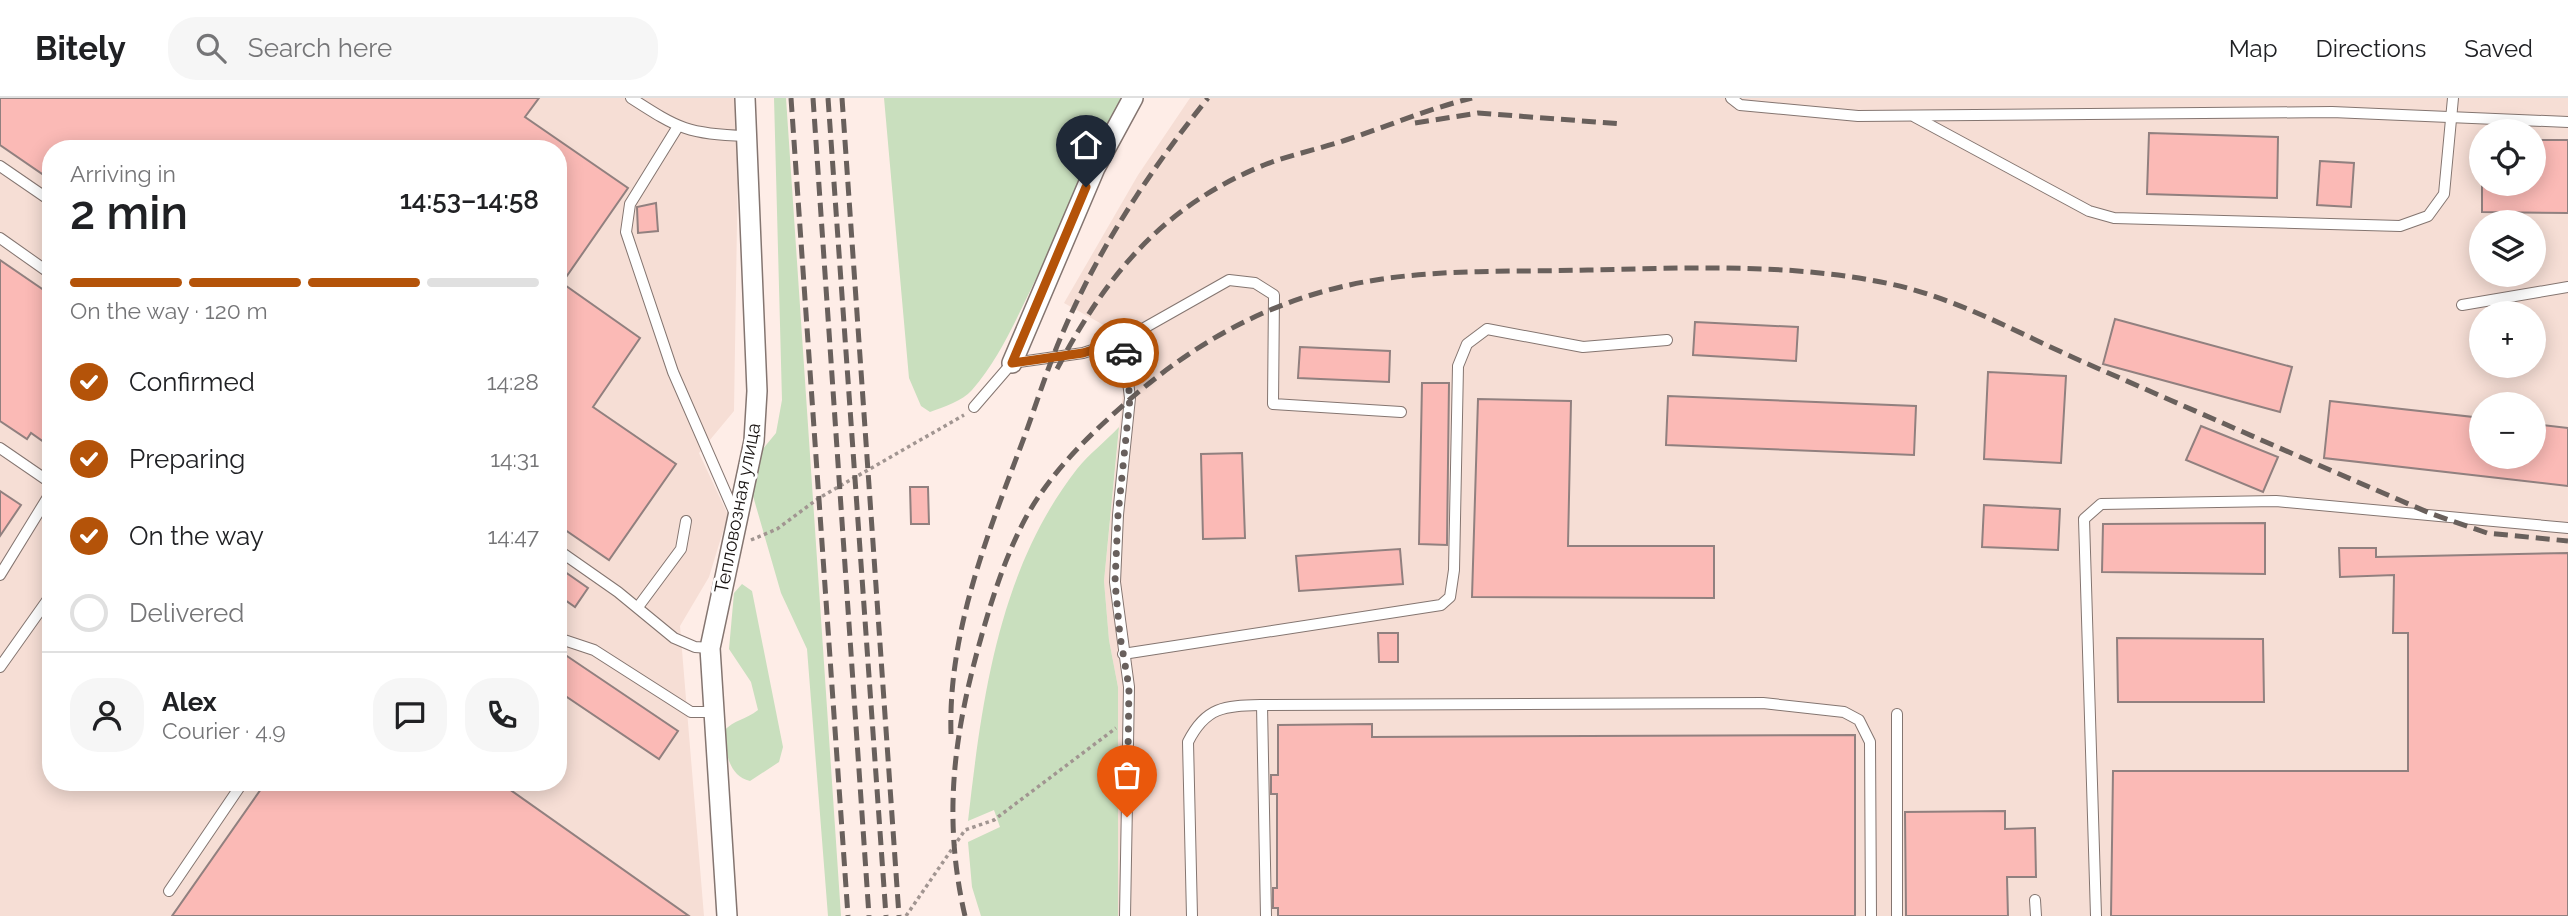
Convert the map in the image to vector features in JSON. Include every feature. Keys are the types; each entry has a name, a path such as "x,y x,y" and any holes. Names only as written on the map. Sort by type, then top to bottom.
{"street":[{"name":"Тепловозная улица","path":"727,916 710,648 712,623 754,440 757,391 745,98"},
{"path":"1012,363 1095,167 1133,98"}],"lane":[{"path":"631,98 677,128 705,135 746,136"},
{"path":"1731,98 1741,105 1858,116 2332,112 2568,122"},
{"path":"1912,115 2089,211 2114,218 2400,226 2428,216 2444,194 2453,98"},
{"path":"677,128 630,204 626,232 673,372 707,443 737,518"},
{"path":"0,166 42,195"},
{"path":"0,238 42,268"},
{"path":"974,407 1012,363 1083,353 1123,340 1229,280 1255,283 1274,295 1273,404 1401,412"},
{"path":"2462,304 2568,287"},
{"path":"1123,654 1441,605 1450,597 1454,570 1458,366 1467,344 1487,329 1583,347 1667,340"},
{"path":"1123,340 1130,398 1118,515 1115,582 1129,687 1125,916"},
{"path":"0,448 42,477"},
{"path":"2096,916 2084,519 2090,511 2101,504 2276,501 2568,528"},
{"path":"0,575 42,507"},
{"path":"638,607 681,549 686,521"},
{"path":"567,556 684,644 710,648"},
{"path":"0,667 42,608"},
{"path":"567,641 594,650 691,712 712,712"},
{"path":"1192,916 1188,742 1196,725 1208,714 1227,707 1262,705 1737,703 1844,712 1858,720 1870,742 1871,916"},
{"path":"1262,705 1266,916"},
{"path":"1897,714 1897,916"},
{"path":"169,891 237,791"},
{"path":"2035,900 2036,916"}],"path":[{"path":"731,549 777,529 818,498 959,419"},
{"path":"906,916 965,830 994,820 1129,719"}],"shaded area":[{"path":"0,98 739,98 734,411 699,453 728,515 709,577 680,626 704,916 0,916"},
{"path":"1190,98 2568,98 2568,916 1118,916 1118,687 1109,640 1104,581 1123,392 1118,333 1064,303 1138,175"}],"green space":[{"path":"774,98 786,98 841,916 828,916 807,649 781,593 751,489 757,456 776,433 782,400"},
{"path":"884,98 1122,98 998,353 968,394 930,412 921,406 909,378"},
{"path":"1119,427 1104,581 1109,640 1118,687 1118,916 981,916 972,887 968,842 1000,827 994,810 968,821 980,728 998,636 1029,549 1050,508 1077,469"},
{"path":"742,584 752,591 783,747 779,762 750,781 737,774 729,762 723,732 731,724 758,710 751,682 729,649 734,593"}],"building":[{"path":"0,98 539,98 525,117 558,140 42,140 42,174 0,145"},
{"path":"2149,133 2278,137 2277,198 2147,194"},
{"path":"2546,140 2568,140 2568,213 2546,213 2546,210 2482,210 2482,196 2546,196"},
{"path":"567,146 628,188 567,276"},
{"path":"2320,161 2354,163 2351,207 2317,205"},
{"path":"656,203 658,231 638,233 637,207"},
{"path":"0,260 42,289 42,441 31,433 27,439 0,421"},
{"path":"567,287 640,338 593,407 676,464 609,560 567,531"},
{"path":"2115,319 2292,367 2280,412 2103,364"},
{"path":"1695,322 1798,327 1796,361 1693,355"},
{"path":"1300,347 1390,351 1389,382 1298,378"},
{"path":"1988,372 2066,376 2061,463 1984,459"},
{"path":"1422,383 1449,383 1447,545 1419,544"},
{"path":"1668,396 1916,406 1914,455 1666,445"},
{"path":"1478,399 1571,401 1568,546 1714,546 1714,598 1472,597"},
{"path":"2330,401 2469,417 2469,469 2546,469 2546,425 2568,428 2568,486 2324,458"},
{"path":"2201,426 2278,457 2263,492 2186,460"},
{"path":"1242,453 1245,538 1203,539 1201,454"},
{"path":"910,487 928,487 929,524 911,524"},
{"path":"0,491 21,505 0,536"},
{"path":"1984,505 2060,509 2058,550 1982,547"},
{"path":"2265,523 2265,574 2102,572 2103,524"},
{"path":"2339,548 2376,548 2376,557 2568,553 2568,916 2111,916 2113,771 2408,771 2408,633 2393,633 2394,575 2340,577"},
{"path":"1400,549 1403,584 1299,591 1296,556"},
{"path":"567,573 588,588 575,607 567,601"},
{"path":"1378,633 1398,633 1398,662 1379,662"},
{"path":"2117,638 2263,639 2264,702 2118,702"},
{"path":"567,656 678,731 659,759 567,697"},
{"path":"1372,724 1372,737 1855,735 1855,916 1278,916 1278,908 1273,908 1273,888 1277,888 1277,794 1271,794 1271,775 1278,775 1278,725"},
{"path":"260,791 512,791 689,916 172,916"},
{"path":"2005,811 2005,829 2035,828 2036,877 2007,877 2008,916 1906,916 1905,812"}],"railway":[{"path":"791,98 848,916"},
{"path":"813,98 869,916"},
{"path":"828,98 886,916"},
{"path":"842,98 899,916"},
{"path":"951,734 956,661 971,590 1057,347 1077,300 1110,239 1146,181 1208,98"},
{"path":"1057,369 1096,303 1118,274 1141,247 1196,201 1264,165 1472,98"},
{"path":"1415,123 1478,113 1623,124"},
{"path":"965,916 954,847 957,747 970,679 988,615 1009,554 1030,510 1049,482 1083,443 1138,392 1169,368 1201,346 1268,311 1304,297 1342,287 1382,279 1459,272 1698,268 1772,269 1881,282 1958,305 2432,514 2487,533 2568,541"}],"way so far":[{"path":"1124,353 1130,398 1118,515 1115,582 1120,636 1129,687 1127,817"}],"route":[{"path":"1086,187 1012,363 1083,353 1123,340 1124,353"}]}
